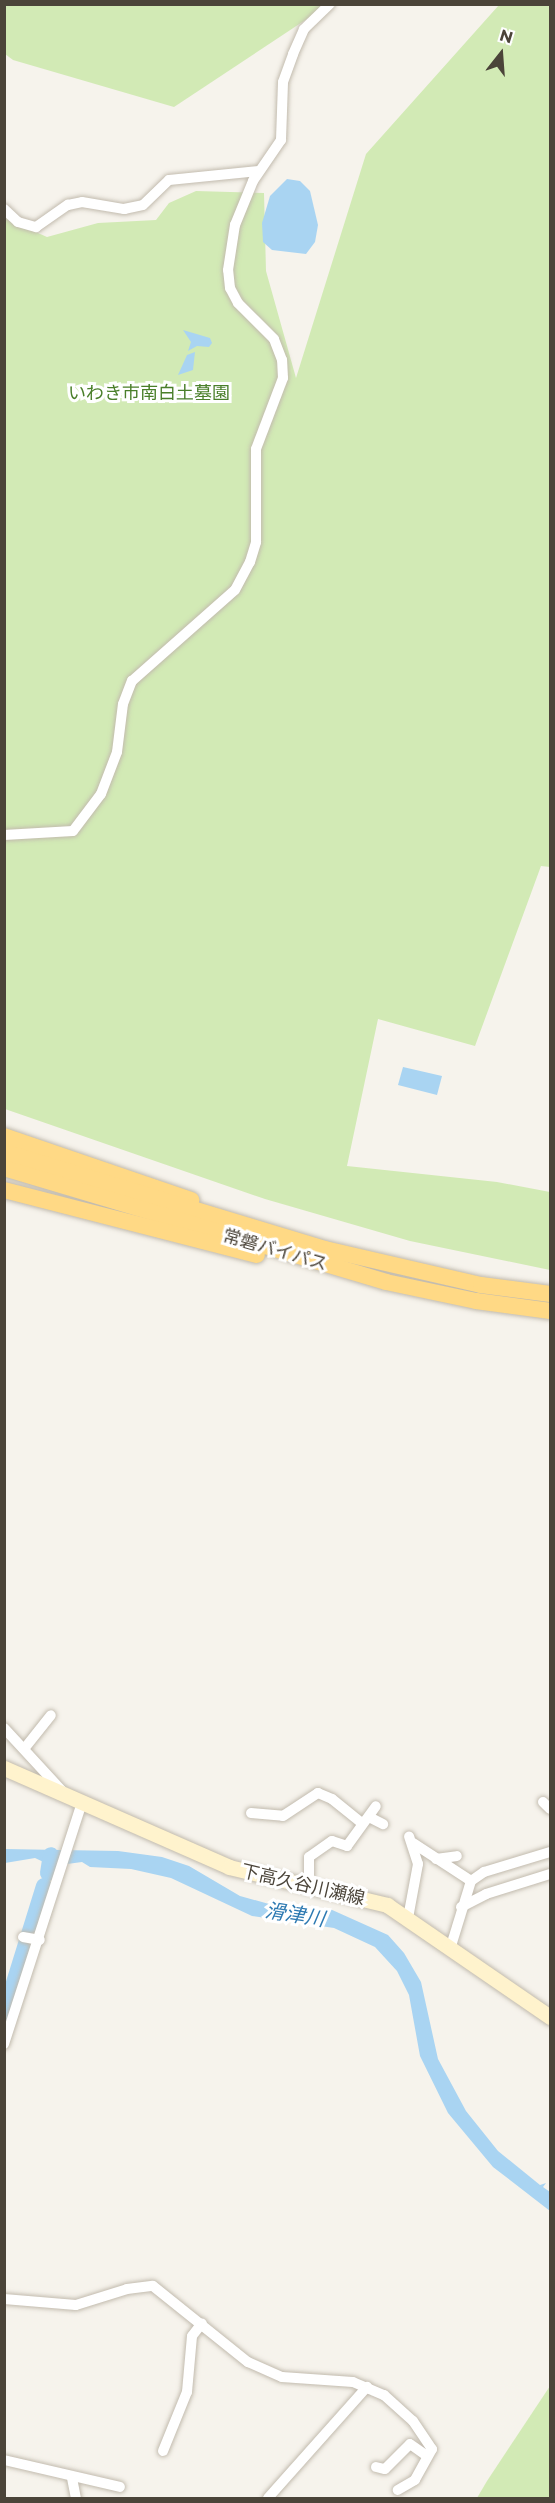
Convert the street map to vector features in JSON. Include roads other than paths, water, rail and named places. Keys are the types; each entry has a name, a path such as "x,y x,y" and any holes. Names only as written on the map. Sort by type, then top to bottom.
{"highway":[{"path":"4,1136 158,1186 263,1232"},
{"name":"常磐バイパス","path":"4,1152 263,1232 482,1285 550,1294"},
{"name":"常磐バイパス","path":"4,1168 349,1272 476,1301 550,1311"},
{"path":"4,1190 189,1240 349,1272"}],"main road":[{"name":"下高久谷川瀬線","path":"4,1768 229,1867 309,1888 370,1899 408,1918 451,1946 550,2017"}],"street":[{"path":"4,835 73,831 101,794 117,752 123,704 132,681 235,590 250,562 256,542 256,449 283,378 282,360 274,339 238,303 230,288 228,270 235,225 259,171 281,140 283,82 293,54 304,29 330,4"},
{"path":"4,209 18,222 36,226 68,205 91,203 124,209 143,206 158,187 179,177 259,171"},
{"path":"24,1749 51,1715"},
{"path":"4,1728 66,1796"},
{"path":"251,1813 283,1816 318,1793 365,1820 383,1824"},
{"path":"4,2044 30,1938 59,1876 82,1803"},
{"path":"309,1888 309,1857 332,1841 348,1846 376,1806"},
{"path":"408,1918 418,1864 411,1839 436,1859 471,1881"},
{"path":"451,1946 461,1907 471,1881 484,1872 550,1851"},
{"path":"436,1859 457,1856"},
{"path":"461,1907 486,1894 550,1874"},
{"path":"4,2299 76,2305 127,2289 153,2286 248,2362 282,2377 353,2382 384,2395 413,2421 432,2449 415,2480 398,2490"},
{"path":"163,2451 187,2392 192,2336 202,2323"},
{"path":"268,2499 367,2387"},
{"path":"376,2467 385,2469 410,2444 427,2456"},
{"path":"4,2460 72,2478 120,2487"},
{"path":"72,2478 76,2499"}],"water":[{"path":"287,179 300,181 310,191 318,225 315,242 306,254 272,250 263,242 262,223 270,196"},
{"path":"183,330 210,338 212,343 209,347 197,346 188,351 191,342"},
{"path":"195,352 193,370 178,375 187,355"},
{"path":"403,1067 442,1076 437,1095 398,1085"},
{"name":"滑津川","path":"5,1849 118,1851 162,1857 189,1866 240,1896 269,1904 275,1910 330,1909 388,1935 404,1953 421,1982 438,2059 466,2111 498,2151 540,2185 546,2183 543,2187 550,2192 550,2211 493,2167 448,2113 420,2056 409,1995 397,1971 375,1947 334,1928 252,1916 171,1878 131,1869 90,1867 82,1862 52,1866 35,1858 5,1863"}],"waterway":[{"path":"48,1873 51,1855"},
{"path":"4,2015 44,1886"}],"park label":[{"name":"いわき市南白土墓園","path":"149,393"}]}
